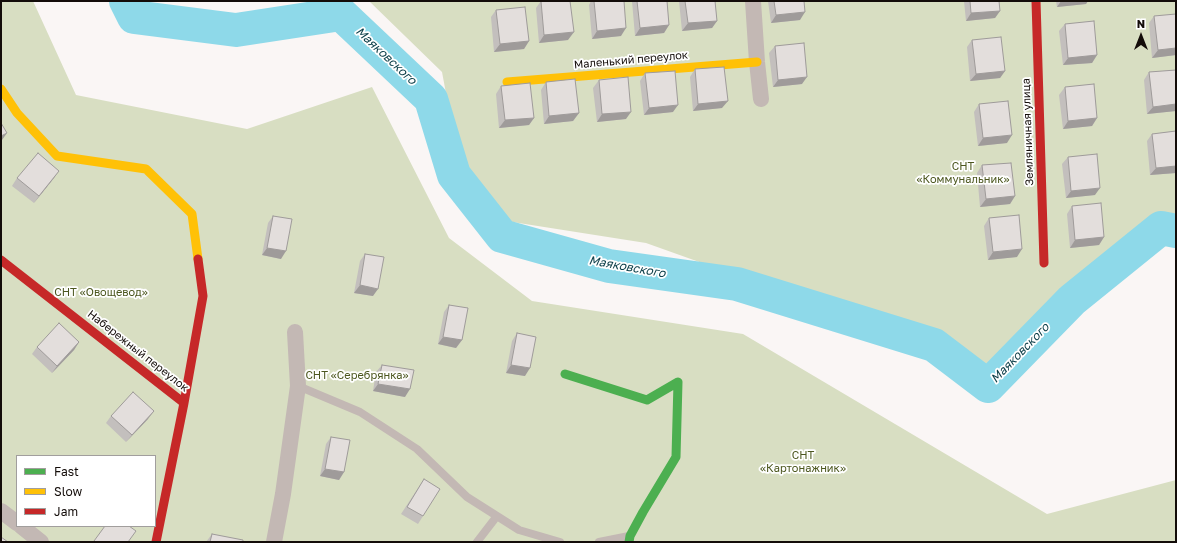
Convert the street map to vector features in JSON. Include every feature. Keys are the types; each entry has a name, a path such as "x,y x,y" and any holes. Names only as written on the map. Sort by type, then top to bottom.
{"street":[{"path":"753,1 761,99"},
{"name":"Земляничная улица","path":"1036,1 1044,263"},
{"name":"Маленький переулок","path":"507,82 757,62"},
{"path":"1,89 17,114 57,156 146,169 192,214 203,296 184,403 156,542"},
{"name":"Набережный переулок","path":"1,260 184,403"},
{"path":"274,542 283,494 298,386 295,332"},
{"path":"565,374 647,400 678,382 676,457 643,512 630,539"},
{"path":"1,511 16,522"},
{"path":"22,527 41,542"}],"lane":[{"path":"298,386 360,412 417,448 467,497 519,530 560,542"},
{"path":"477,542 497,516"},
{"path":"599,542 630,539"}],"green space":[{"path":"1,1 33,1 76,95 247,129 372,87 449,238 532,301 743,334 1047,514 1176,480 1176,542 1,542"},
{"name":"СНТ «Коммунальник»","path":"369,1 1176,1 1176,231 1161,228 988,386 929,344 646,243 506,221 457,152 442,72"}],"building":[{"path":"541,1 570,1 574,32 544,35"},
{"path":"594,1 624,1 626,28 597,31"},
{"path":"637,1 667,1 669,25 640,28"},
{"path":"685,1 715,1 717,21 688,23"},
{"path":"774,1 804,1 805,12 776,15"},
{"path":"970,1 999,1 1000,11 971,13"},
{"path":"525,7 529,41 500,44 496,10"},
{"path":"1176,14 1176,48 1158,50 1154,16"},
{"path":"1094,21 1097,55 1068,58 1065,24"},
{"path":"1001,37 1005,71 976,74 972,40"},
{"path":"804,43 807,77 778,80 775,46"},
{"path":"724,67 728,101 698,104 695,69"},
{"path":"1176,70 1176,104 1153,107 1149,72"},
{"path":"675,71 678,105 649,108 645,73"},
{"path":"628,77 631,112 602,114 599,80"},
{"path":"575,79 579,113 549,116 546,82"},
{"path":"530,83 534,118 505,120 501,86"},
{"path":"1094,84 1097,118 1068,121 1065,87"},
{"path":"1008,101 1012,135 983,138 979,104"},
{"path":"1,123 7,133 1,136"},
{"path":"1176,131 1176,166 1156,168 1152,134"},
{"path":"38,153 59,171 39,196 17,178"},
{"path":"1097,154 1100,188 1071,191 1068,157"},
{"path":"1011,163 1015,196 986,199 982,165"},
{"path":"1101,203 1104,237 1075,240 1072,206"},
{"path":"1019,215 1022,249 993,252 989,218"},
{"path":"273,216 292,219 286,251 267,248"},
{"path":"365,254 384,257 378,289 360,285"},
{"path":"449,305 468,308 462,340 443,337"},
{"path":"59,323 79,342 57,366 37,347"},
{"path":"517,333 536,337 530,368 511,365"},
{"path":"382,365 414,370 410,389 378,384"},
{"path":"133,392 154,411 132,435 111,416"},
{"path":"331,437 350,440 344,472 325,469"},
{"path":"424,479 440,489 423,516 407,507"},
{"path":"104,527 130,527 136,531 128,542 94,541"},
{"path":"212,534 243,540 243,542 210,542"},
{"path":"1,537 8,542 1,542"}],"waterway":[{"name":"Маяковского","path":"126,1 134,17 236,30 341,14 431,99 454,175 502,236 609,266 737,284 934,345 988,386 1072,300 1161,228 1176,231"}],"traffic: fast":[{"path":"565,374 647,400 678,382 676,457 643,512 630,536 629,542"}],"traffic: slow":[{"path":"507,82 757,62"},
{"path":"1,89 17,113 57,156 146,169 192,214 198,259"}],"traffic: jam":[{"path":"1036,1 1044,263"},
{"path":"156,542 184,403 203,296 198,259"},
{"path":"1,260 184,403"}],"park label":[{"name":"СНТ «Овощевод»","path":"101,293"},
{"name":"СНТ «Серебрянка»","path":"357,376"},
{"name":"СНТ «Картонажник»","path":"803,462"}]}
